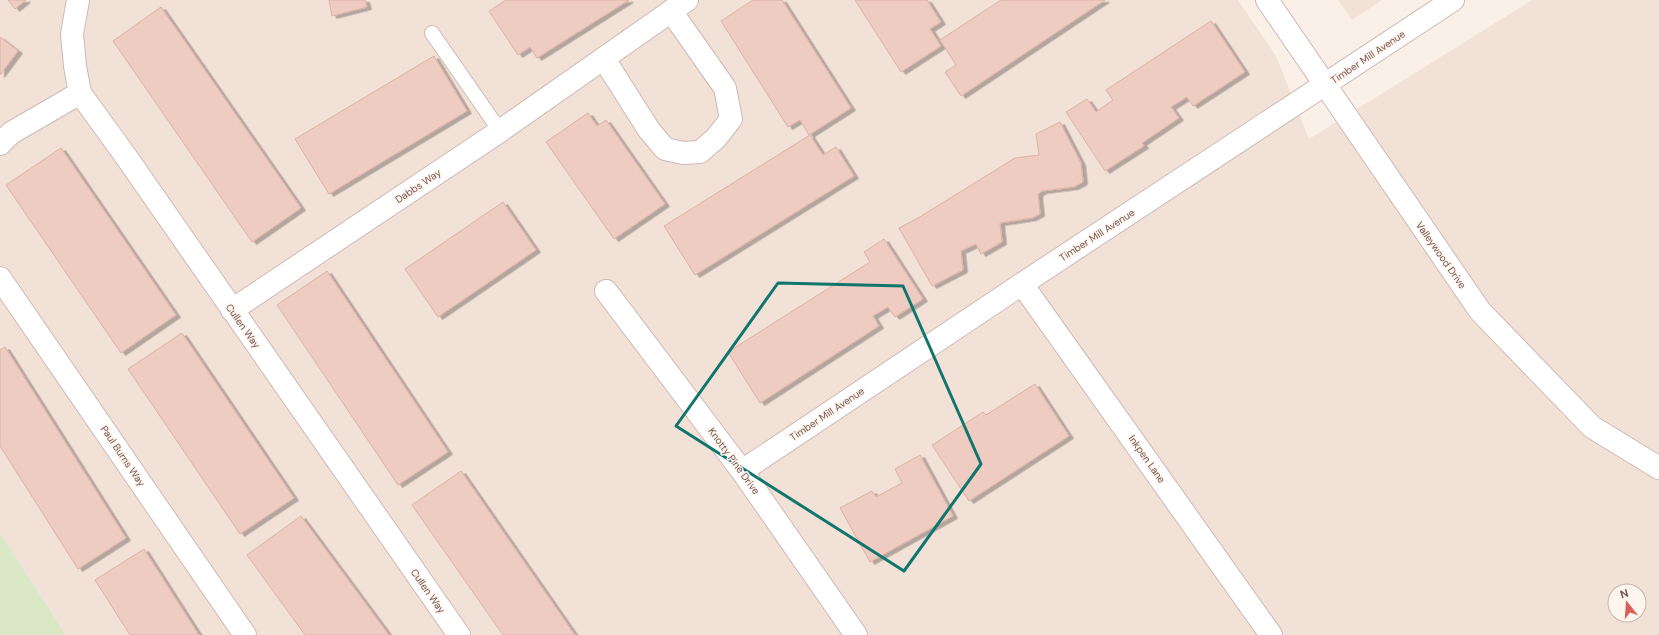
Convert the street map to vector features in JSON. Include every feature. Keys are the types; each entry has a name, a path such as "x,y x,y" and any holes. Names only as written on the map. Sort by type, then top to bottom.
{"street":[{"name":"Cullen Way","path":"78,0 72,34 75,66 80,93 128,158 232,310 459,635"},
{"name":"Valleywood Drive","path":"1267,0 1324,86 1480,312 1592,427 1659,468"},
{"name":"Timber Mill Avenue","path":"742,471 1022,284 1453,0"},
{"name":"Dabbs Way","path":"232,310 500,131 604,60 679,5 725,88 731,119 716,138 700,152 684,153 665,149 649,130 604,60"},
{"path":"0,144 11,133 80,93"},
{"name":"Paul Burns Way","path":"0,278 245,635"},
{"name":"Inkpen Lane","path":"1022,284 1271,635"},
{"name":"Knotty Pine Drive","path":"606,291 742,471 856,635"}],"lane":[{"path":"432,33 500,131"}],"highlighted area":[{"path":"778,283 903,286 981,464 904,571 676,426"}],"shaded area":[{"path":"0,0 1238,0 1276,56 1309,139 1532,0 1659,0 1659,635 66,635 0,533"},
{"path":"1338,0 1382,0 1352,20"}],"green space":[{"path":"0,533 66,635 0,635"}],"building":[{"path":"8,0 26,0 15,9"},
{"path":"329,0 365,0 367,7 332,16"},
{"path":"506,0 629,0 537,58 530,47 518,55 489,11"},
{"path":"753,0 782,0 851,108 809,135 800,120 788,127 721,21"},
{"path":"855,0 927,0 941,22 930,29 941,46 901,72"},
{"path":"1001,0 1105,0 961,96 945,72 956,65 940,40"},
{"path":"161,7 301,208 252,242 113,41"},
{"path":"1211,21 1245,72 1193,106 1187,97 1171,107 1179,118 1142,143 1144,146 1105,171 1066,112 1087,99 1096,112 1113,100 1106,90"},
{"path":"0,37 18,51 0,75"},
{"path":"434,56 467,111 329,194 295,139"},
{"path":"588,113 597,126 606,120 665,204 614,239 546,142"},
{"path":"1060,122 1081,163 1083,182 1074,187 1042,191 1038,194 1040,214 1032,218 1000,223 1002,242 981,254 976,244 961,251 963,270 932,286 899,228 918,218 1015,158 1039,155 1036,134"},
{"path":"810,135 823,155 836,147 854,176 695,275 664,226"},
{"path":"61,148 176,315 121,353 6,185"},
{"path":"503,202 536,250 438,317 405,269"},
{"path":"884,239 923,299 895,317 888,307 873,316 879,326 760,403 728,352 870,262 864,252"},
{"path":"327,271 448,452 398,485 277,305"},
{"path":"182,333 294,498 240,534 128,369"},
{"path":"5,347 126,538 78,569 0,446 0,350"},
{"path":"1035,384 1069,436 969,501 932,445 983,412 986,415"},
{"path":"920,455 953,516 870,562 840,508 872,491 876,497 902,483 895,469"},
{"path":"461,471 575,635 503,635 412,505"},
{"path":"301,516 389,635 305,635 247,555"},
{"path":"144,549 199,635 130,635 95,580"}]}
